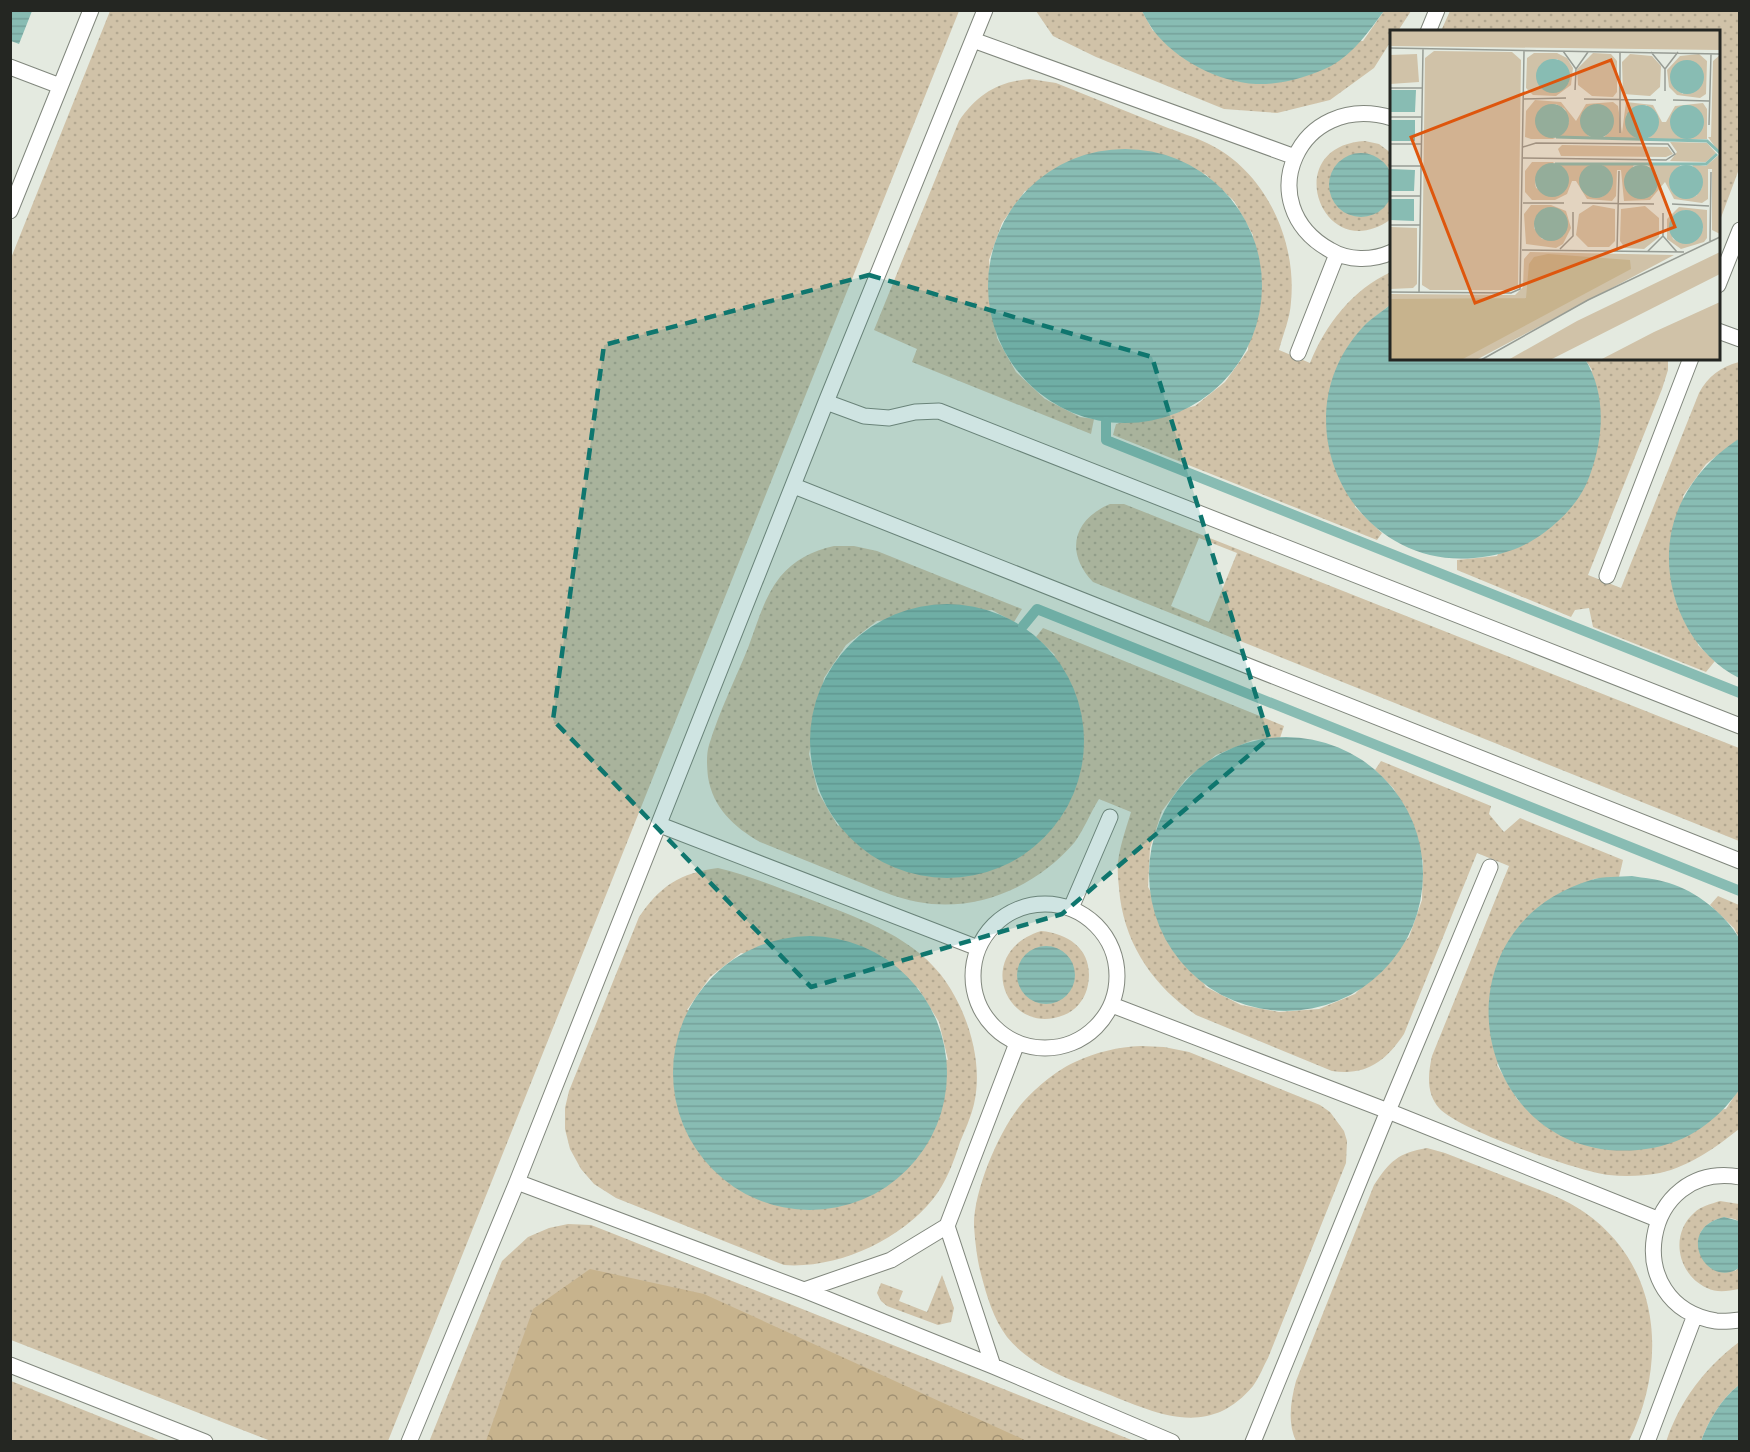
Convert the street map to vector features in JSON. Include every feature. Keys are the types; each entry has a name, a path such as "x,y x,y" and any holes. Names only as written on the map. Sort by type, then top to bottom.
{"lane":[{"path":"10,211 91,10"},
{"path":"409,1442 517,1182 984,10"},
{"path":"1429,30 1437,10"},
{"path":"973,40 1295,157"},
{"path":"10,67 60,86"},
{"path":"1390,117 1368,112 1345,114 1324,123 1306,138 1295,157 1289,180 1291,203 1300,225 1316,243 1337,254 1359,259 1381,257 1390,253"},
{"path":"1720,282 1740,230"},
{"path":"1298,353 1337,254"},
{"path":"1720,331 1740,339"},
{"path":"1607,576 1690,360"},
{"path":"826,402 873,417 890,418 915,412 939,411 1740,726"},
{"path":"794,486 1740,861"},
{"path":"1071,908 1110,817"},
{"path":"660,825 978,948"},
{"path":"1253,1442 1490,867"},
{"path":"1049,904 1071,908 1091,920 1107,938 1116,959 1118,982 1112,1005 1100,1025 1081,1040 1059,1048 1035,1048 1017,1043 995,1028 982,1011 974,991 973,969 978,948 990,929 998,922 1027,906 1049,904"},
{"path":"1112,1005 1388,1111 1657,1219"},
{"path":"804,1290 891,1260 947,1226 1017,1043"},
{"path":"1740,1177 1727,1174 1705,1178 1685,1186 1669,1201 1657,1219 1652,1242 1654,1264 1662,1285 1676,1303 1695,1315 1718,1322 1740,1320"},
{"path":"517,1182 804,1290 993,1366 1172,1442"},
{"path":"947,1226 993,1366"},
{"path":"1647,1442 1695,1315"},
{"path":"10,1365 205,1442"}],"highlighted area":[{"path":"869,275 1152,357 1269,738 1062,914 811,987 553,720 604,345"}],"shaded area":[{"path":"110,11 959,11 388,1441 271,1441 11,1340 11,258"},
{"path":"1036,11 1142,11 1153,31 1363,41 1384,11 1411,11 1399,30 1390,30 1390,43 1374,68 1330,100 1277,113 1224,109 1096,57 1053,36"},
{"path":"1450,11 1739,11 1739,169 1720,220 1720,30 1441,30"},
{"path":"1030,79 1056,83 1204,141 1229,156 1247,172 1262,190 1274,211 1289,256 1292,279 1290,308 1279,350 1310,363 1324,335 1342,310 1364,288 1390,272 1390,305 1363,327 1355,507 1382,533 1377,540 1113,435 1116,424 1195,406 1225,382 1248,350 1253,235 1234,201 1205,174 1025,191 1002,223 989,260 997,338 1016,372 1045,399 1080,417 1094,419 1091,434 912,362 917,349 874,330 959,121 973,103 989,91"},
{"path":"1365,141 1379,144 1390,152 1390,171 1388,166 1390,219 1367,230 1346,229 1330,218 1320,201 1317,181 1322,162 1338,148"},
{"path":"1586,360 1668,360 1668,370 1662,389 1588,575 1621,588 1699,393 1716,373 1739,362 1739,439 1706,464 1683,496 1698,645 1715,661 1706,672 1593,627 1589,608 1575,610 1571,617 1457,570 1457,560 1497,556 1592,370"},
{"path":"1110,504 1124,504 1739,748 1739,841 1093,582 1078,559 1076,548 1081,527 1098,510","holes":["1199,538 1237,553 1209,622 1171,606"]},
{"path":"834,546 854,546 877,551 1022,609 1014,622 992,610 877,621 846,645 824,678 809,754 818,792 838,826 1055,655 1036,637 1043,628 1284,726 1280,738 1253,740 1216,755 1186,779 1162,811 1150,848 1148,887 1206,987 1241,1005 1279,1012 1319,1009 1355,994 1409,937 1422,900 1423,861 1394,789 1375,770 1381,761 1491,806 1489,814 1504,832 1520,818 1623,860 1619,877 1593,879 1497,1065 1517,1099 1545,1126 1726,1109 1739,1089 1739,1129 1702,1156 1682,1166 1648,1175 1615,1176 1572,1166 1493,1138 1450,1117 1439,1108 1432,1096 1429,1083 1432,1056 1509,866 1477,853 1404,1034 1390,1052 1374,1065 1365,1069 1344,1072 1332,1071 1196,1015 1181,1004 1156,979 1136,950 1120,898 1118,862 1131,812 1099,799 1081,833 1059,859 1023,884 1004,893 962,904 918,902 893,895 760,842 733,823 715,798 708,777 709,745 761,611 774,585 797,561"},
{"path":"718,868 751,878 841,911 896,937 928,960 941,975 959,1003 966,1019 975,1053 977,1088 971,1114 949,1172 938,1193 919,1214 903,1228 866,1249 825,1262 784,1265 616,1198 594,1184 581,1169 570,1149 565,1129 565,1108 569,1091 639,917 663,889 693,873","holes":["741,953 918,988 939,1022 948,1060 687,1010 710,977"]},
{"path":"1718,896 1739,905 1739,938 1734,928 1710,905"},
{"path":"1041,931 1063,936 1072,941 1085,956 1089,977 1086,993 1075,1008 1064,1015 1044,1019 1027,1015 1013,1004 1005,990 1002,973 1007,957 1020,942"},
{"path":"1141,1046 1164,1047 1189,1052 1320,1105 1330,1112 1344,1131 1347,1141 1346,1163 1259,1376 1253,1386 1235,1403 1217,1413 1199,1417 1180,1417 1140,1407 1062,1376 1027,1356 1007,1337 998,1322 991,1307 977,1256 974,1225 978,1196 996,1147 1019,1107 1045,1082 1075,1062 1107,1051"},
{"path":"1427,1148 1546,1192 1569,1203 1584,1212 1610,1234 1629,1259 1642,1287 1650,1317 1652,1348 1649,1379 1641,1411 1629,1441 1296,1441 1291,1419 1291,1403 1296,1381 1374,1185 1396,1159"},
{"path":"1720,1201 1739,1204 1739,1221 1728,1218 1718,1219 1708,1224 1700,1233 1735,1271 1739,1268 1739,1289 1715,1291 1697,1282 1689,1274 1680,1254 1679,1243 1686,1222 1694,1213"},
{"path":"568,1224 591,1225 1134,1441 429,1442 502,1261 528,1237 549,1228"},
{"path":"942,1275 954,1308 951,1322 938,1325 887,1306 877,1293 881,1283 903,1291 899,1301 927,1312"},
{"path":"1739,1342 1739,1385 1716,1410 1701,1441 1666,1442 1679,1412 1695,1386 1715,1363"},
{"path":"11,1381 161,1441 11,1441"}],"green space":[{"path":"590,1269 704,1294 1027,1441 486,1441 533,1309"}],"water":[{"path":"10,11 32,11 19,44 11,41"},
{"path":"1142,11 1384,11 1354,48 1331,66 1294,80 1256,84 1227,79 1186,60 1162,41"},
{"path":"1138,149 1178,159 1201,172 1222,189 1239,210 1252,233 1260,259 1262,286 1260,313 1252,339 1239,362 1222,383 1201,400 1178,413 1152,421 1112,423 1072,413 1060,407 1038,392 1019,373 998,339 990,313 988,273 998,233 1004,221 1019,199 1038,180 1072,159 1098,151"},
{"path":"1361,153 1373,155 1388,167 1390,199 1379,212 1361,217 1349,215 1334,203 1329,185 1331,173 1343,158"},
{"path":"1390,305 1390,360 1586,360 1592,372 1600,400 1598,444 1588,481 1573,505 1560,519 1529,543 1503,553 1474,558 1430,555 1392,539 1362,514 1340,481 1328,443 1327,403 1338,364 1369,321"},
{"path":"1739,439 1739,678 1721,667 1692,636 1675,597 1670,576 1669,555 1675,520 1687,492 1695,479 1715,457"},
{"path":"960,604 1000,614 1023,627 1044,644 1061,665 1074,688 1082,714 1084,741 1082,768 1074,794 1061,817 1044,838 1023,855 1000,868 974,876 934,878 894,868 882,862 860,847 841,828 820,794 812,768 810,728 820,688 826,676 841,654 860,635 894,614 920,606"},
{"path":"1299,737 1339,747 1362,760 1383,777 1400,798 1413,821 1421,847 1423,874 1421,901 1413,927 1400,950 1383,971 1362,988 1339,1001 1313,1009 1273,1011 1233,1001 1221,995 1199,980 1180,961 1159,927 1151,901 1149,861 1159,821 1165,809 1180,787 1199,768 1233,747 1259,739"},
{"path":"1632,876 1664,882 1689,892 1718,912 1739,938 1740,1089 1719,1113 1696,1132 1669,1144 1638,1150 1582,1144 1538,1121 1508,1084 1491,1039 1490,991 1506,945 1539,907 1591,880"},
{"path":"823,936 863,946 886,959 907,976 924,997 937,1020 945,1046 947,1073 945,1100 937,1126 924,1149 907,1170 886,1187 863,1200 837,1208 797,1210 757,1200 745,1194 723,1179 704,1160 683,1126 675,1100 673,1060 683,1020 689,1008 704,986 723,967 757,946 783,938"},
{"path":"1046,946 1062,951 1070,959 1075,975 1070,991 1062,999 1046,1004 1030,999 1022,991 1017,975 1022,959 1030,951"},
{"path":"1724,1217 1739,1221 1739,1268 1727,1273 1716,1271 1707,1265 1700,1255 1698,1244 1700,1233 1709,1224"},
{"path":"1739,1385 1739,1441 1701,1441 1716,1410"}],"waterway":[{"path":"1106,422 1106,440 1740,693"},
{"path":"1023,626 1037,609 1740,891"}]}
